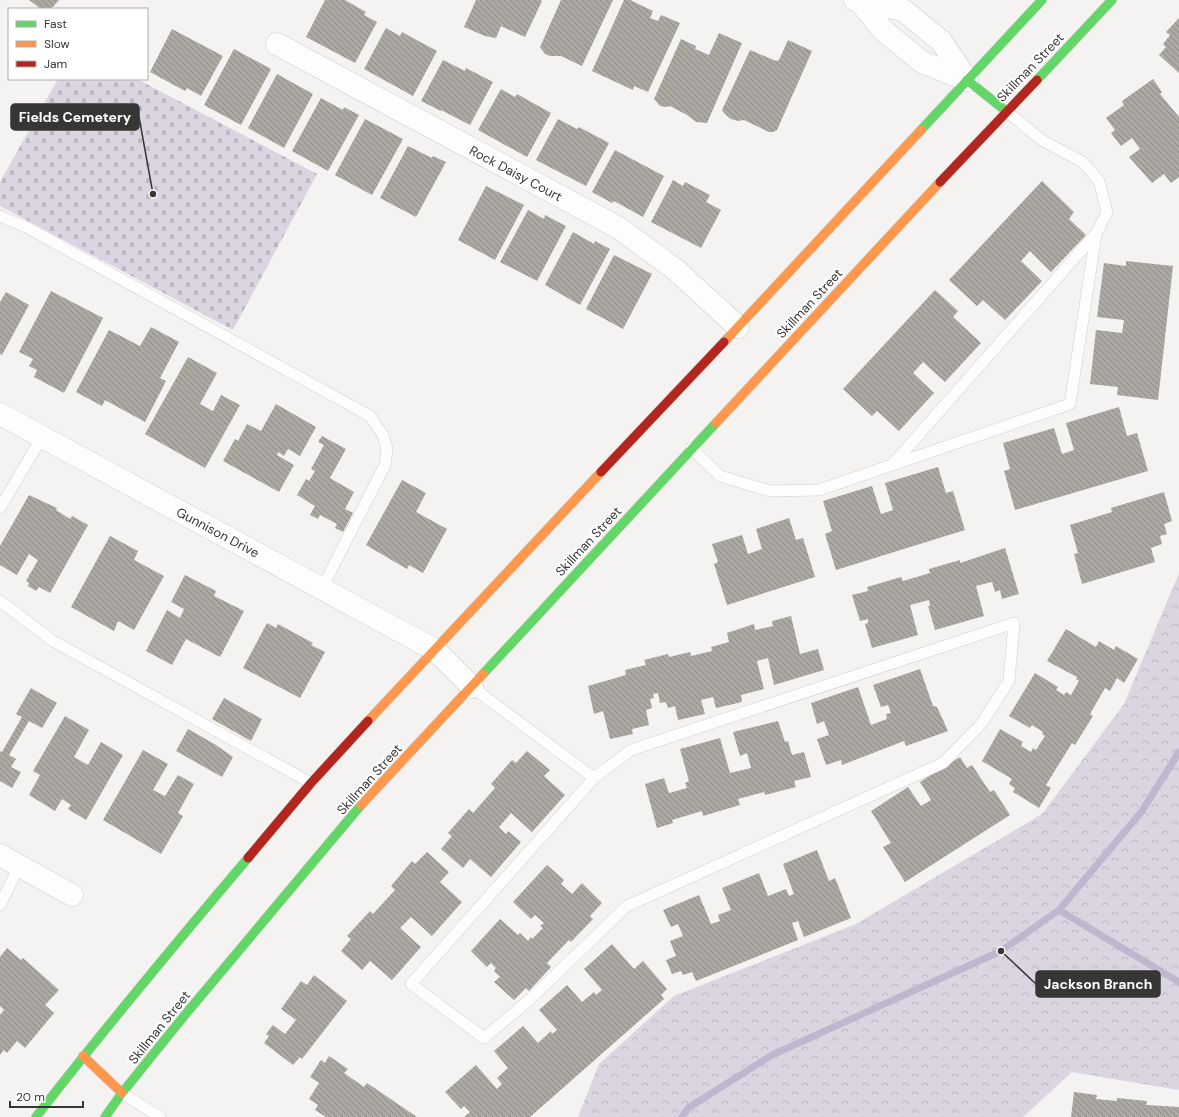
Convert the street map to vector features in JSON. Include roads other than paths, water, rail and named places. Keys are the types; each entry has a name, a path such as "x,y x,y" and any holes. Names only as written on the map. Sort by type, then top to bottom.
{"main road":[{"path":"36,1117 148,976 311,783 1042,0"},
{"name":"Skillman Street","path":"104,1117 189,1010 359,808 691,448 1006,111 1112,0"},
{"path":"967,80 1006,111"},
{"path":"83,1056 122,1093"}],"street":[{"path":"857,1 884,31 922,62 967,80"},
{"name":"Rock Daisy Court","path":"277,44 619,228 676,270 738,327"},
{"name":"Gunnison Drive","path":"0,414 435,650 472,687"},
{"path":"0,855 72,895"}],"lane":[{"path":"892,465 1096,234 1107,212 1099,181 1083,162 1043,141 1006,111"},
{"path":"0,216 28,228 370,416 383,435 387,449 384,465 322,588"},
{"path":"691,448 720,476 770,492 819,490 1070,404 1096,234"},
{"path":"0,508 42,437"},
{"path":"0,601 53,641 311,783"},
{"path":"1014,623 1009,681 982,723 943,763 627,906 528,1001 484,1038 411,984 594,778 631,750 1014,623"},
{"path":"472,687 594,778"},
{"path":"0,905 19,866"},
{"path":"122,1093 160,1117"}],"waterway":[{"path":"682,1117 688,1108 772,1055 1001,951 1059,910 1142,811 1179,752"},
{"path":"1059,910 1179,982"}],"place":[{"name":"Fields Cemetery","path":"153,194"},
{"name":"Jackson Branch","path":"1001,951"}]}
